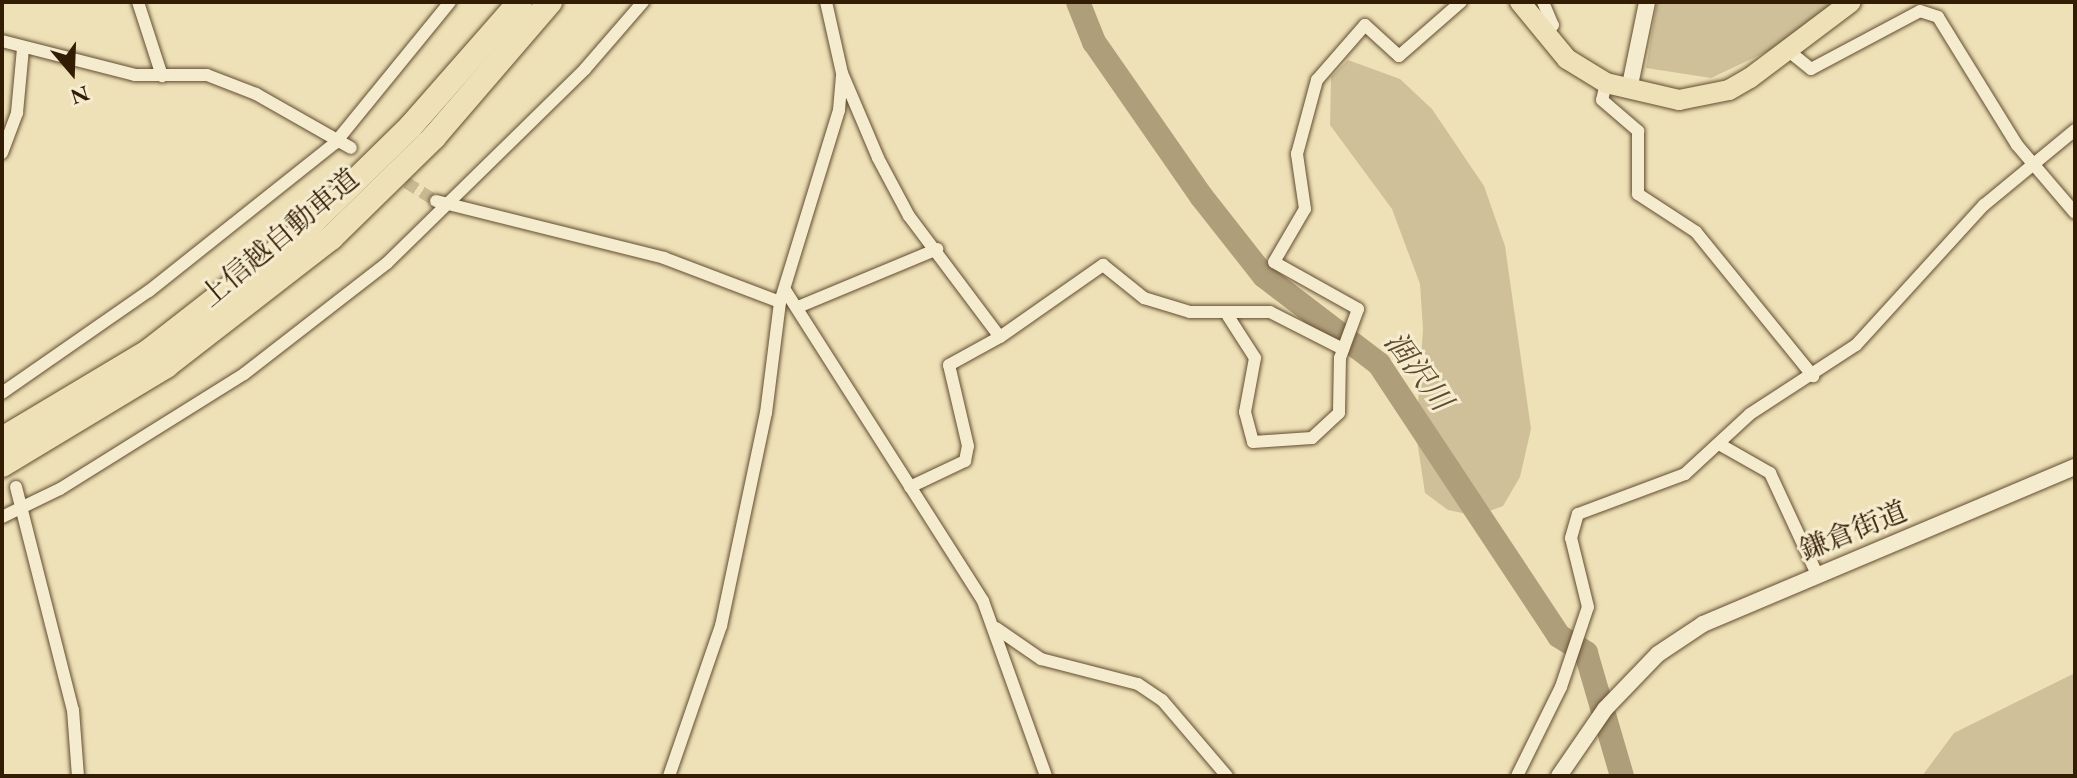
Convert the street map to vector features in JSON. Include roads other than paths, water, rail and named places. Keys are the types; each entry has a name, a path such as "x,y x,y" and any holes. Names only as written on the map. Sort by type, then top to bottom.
{"highway":[{"name":"上信越自動車道","path":"2,439 149,351 300,234 392,146 520,2"},
{"name":"上信越自動車道","path":"2,465 166,366 310,256 434,137 550,2"}],"main road":[{"path":"1520,2 1545,36 1606,83 1679,100 1729,90 1790,52 1851,2"}],"street":[{"path":"138,2 162,76"},
{"path":"2,393 149,291 335,143 450,2"},
{"path":"2,517 244,374 449,207 643,2"},
{"path":"826,2 842,73 909,216 937,249 1000,337"},
{"path":"1228,316 1255,358 1245,412 1253,442 1312,438 1339,413 1343,349 1358,309 1274,262 1305,209 1297,154 1317,80 1365,25 1399,56 1461,2"},
{"path":"1543,2 1553,25 1545,36"},
{"path":"1629,90 1647,2"},
{"path":"1790,52 1811,69 1920,11 1938,17 2033,162 2075,213"},
{"path":"2,41 162,76 207,75 256,94 335,143 351,148"},
{"path":"2,153 17,113 23,48"},
{"path":"669,776 721,626 766,413 783,296 839,110 842,73"},
{"path":"1606,83 1602,100 1638,131 1638,194 1696,232 1813,376"},
{"path":"1517,776 1561,687 1588,607 1571,538 1578,514 1685,474 1750,414 1813,376 1885,317 1948,240 2033,162 2075,130"},
{"path":"436,201 449,207 664,258 783,296 798,307 996,628 1046,776"},
{"path":"798,307 937,249"},
{"path":"910,487 965,461 968,446 949,365 1000,337 1103,265 1144,298 1228,316 1270,312 1343,349"},
{"path":"1719,444 1770,473 1816,572"},
{"name":"鎌倉街道","path":"1559,776 1571,753 1658,654 1703,624 1816,572 2075,467"},
{"path":"16,487 73,710 78,776"},
{"path":"996,628 1041,659 1138,684 1162,700 1227,776"}],"waterway":[{"name":"涸沢川","path":"1078,2 1094,42 1201,196 1264,276 1379,364 1559,636 1586,653 1622,776"}],"tunnel":[{"path":"391,173 436,201"}]}
